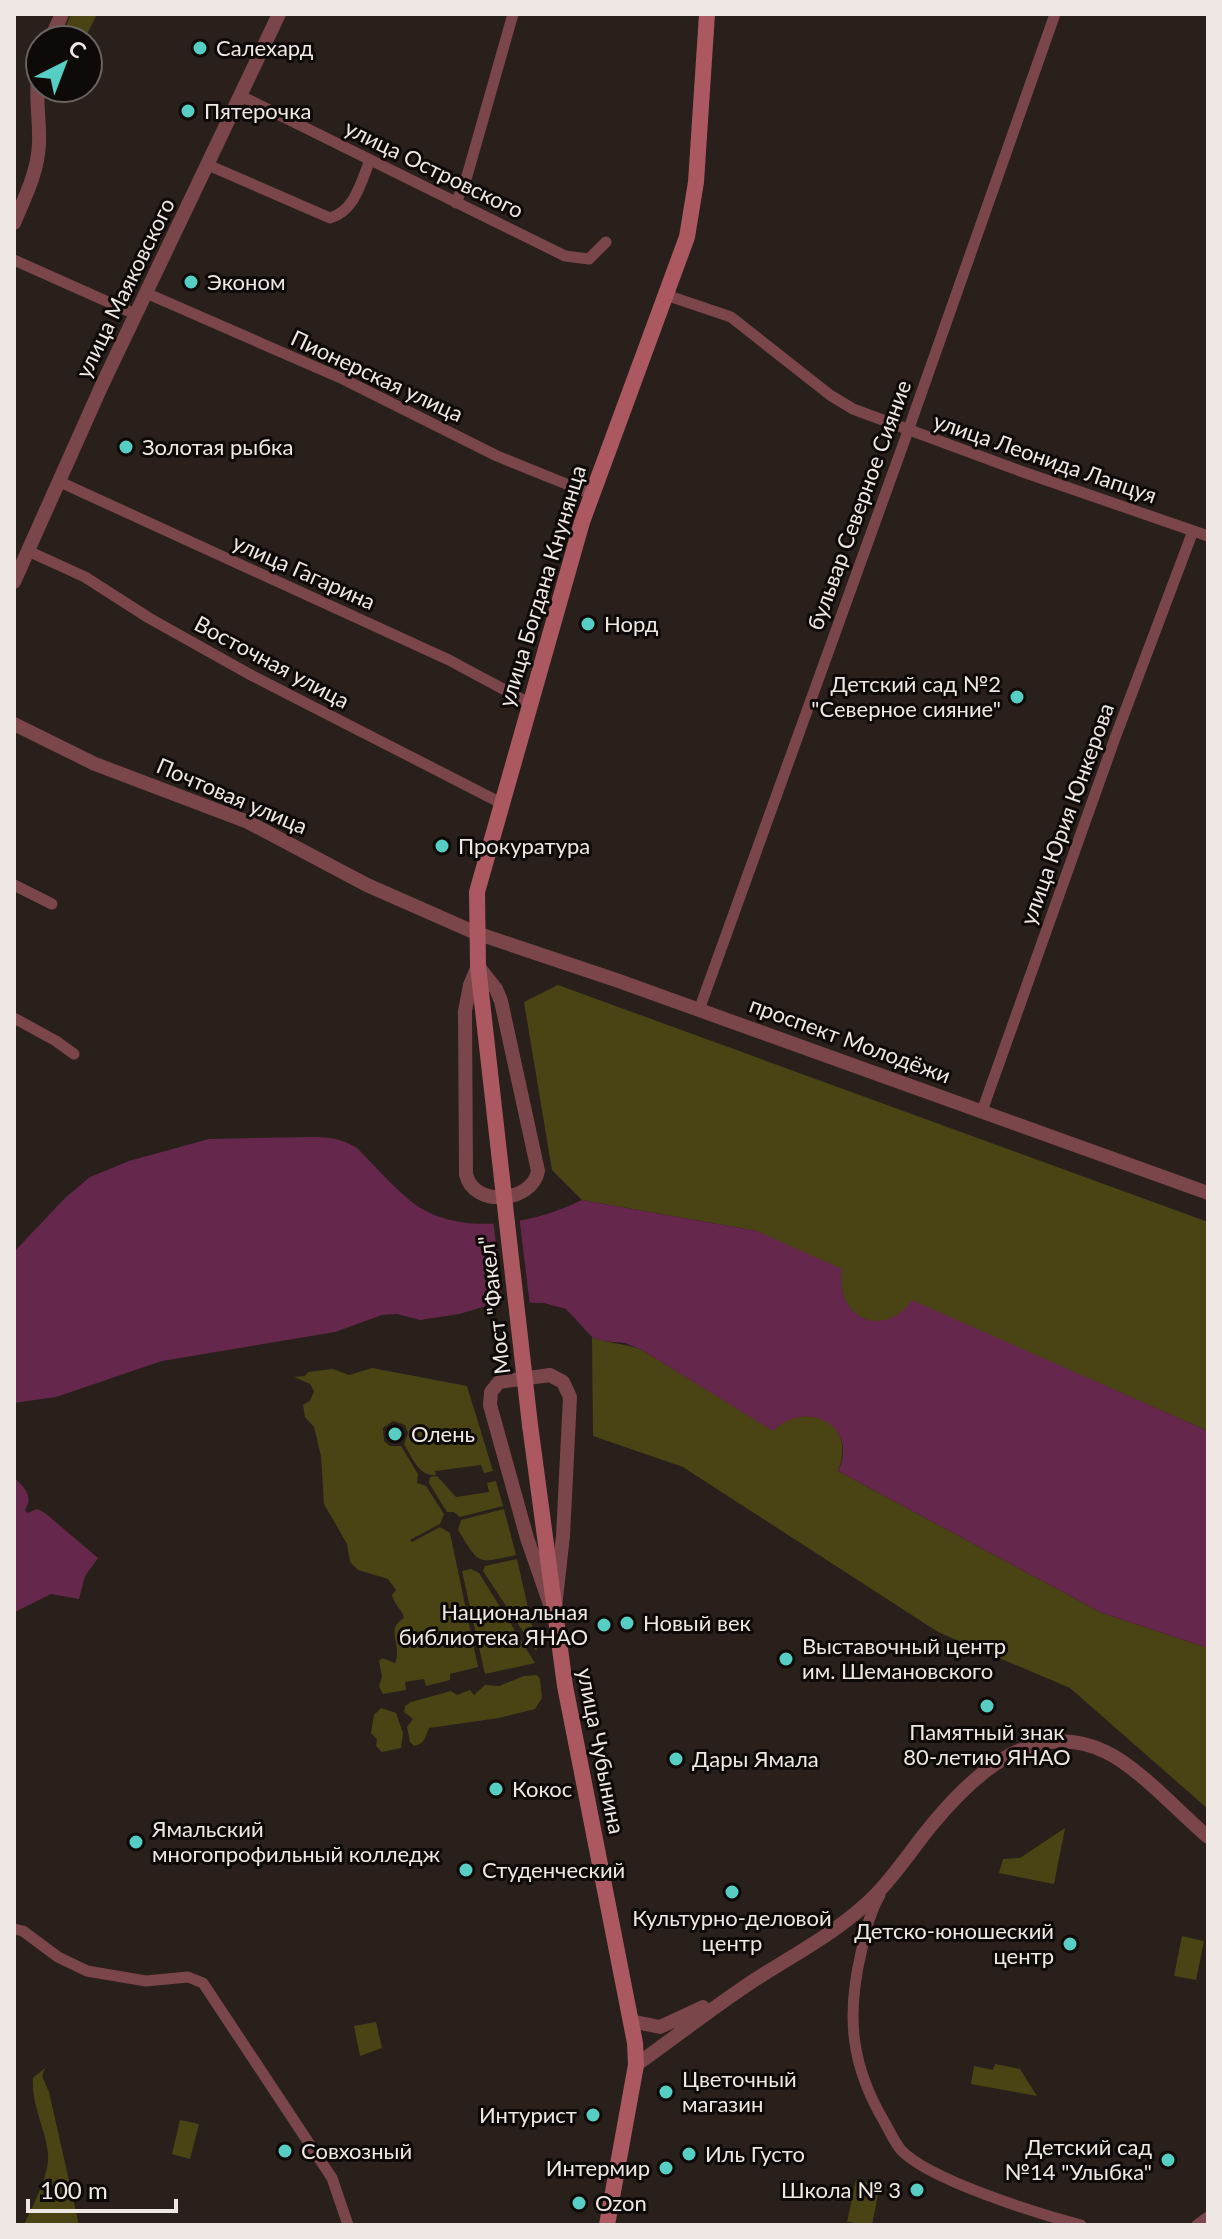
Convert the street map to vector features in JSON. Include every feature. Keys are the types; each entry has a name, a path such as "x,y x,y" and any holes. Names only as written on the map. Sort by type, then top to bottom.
{"main road":[{"name":"улица Богдана Кнунянца","path":"502,1179 478,966 476,933 480,877 591,494 687,237 694,202 707,14"},
{"name":"Мост \"Факел\"","path":"502,1179 530,1425"},
{"name":"улица Чубынина","path":"530,1425 565,1686 635,2043 636,2065 607,2225"}],"street":[{"name":"улица Маяковского","path":"14,582 135,314 279,14"},
{"path":"456,203 467,176 513,14"},
{"name":"бульвар Северное Сияние","path":"699,1010 1055,14"},
{"name":"улица Островского","path":"241,96 565,256 589,259 606,242"},
{"path":"14,223 31,185 37,159 37,104"},
{"path":"208,165 330,218 338,216 351,204 370,160"},
{"path":"14,260 135,314"},
{"name":"Пионерская улица","path":"146,293 355,385 497,456 591,494"},
{"name":"улица Леонида Лапцуя","path":"666,295 731,317 830,395 853,409 1208,536"},
{"name":"улица Гагарина","path":"60,482 449,660 529,703"},
{"name":"улица Юрия Юнкерова","path":"982,1111 1110,752 1193,531"},
{"name":"Восточная улица","path":"28,551 85,577 149,618 249,674 501,803"},
{"name":"Почтовая улица","path":"14,724 95,764 248,822 367,885 476,933"},
{"path":"14,885 52,904"},
{"name":"проспект Молодёжи","path":"476,933 1208,1193"},
{"path":"478,966 496,989 501,1001 538,1171 534,1184 517,1195 486,1196 472,1188 466,1174 465,1011 470,985 478,966"},
{"path":"14,1018 74,1054"},
{"path":"550,1375 563,1382 570,1397 563,1536 554,1616 527,1538 490,1405 493,1387 504,1380 550,1375"},
{"path":"636,2065 747,1985 859,1911 891,1878 938,1817 982,1771 1025,1748 1050,1742 1078,1744 1108,1753 1125,1764 1208,1837"},
{"path":"891,1878 867,1919 852,1990 852,2036 861,2075 879,2114 901,2150 927,2169 995,2197 1081,2225"},
{"path":"14,1929 23,1931 73,1966 87,1971 146,1981 188,1977 203,1983 332,2178 348,2225"},
{"path":"630,2021 649,2026 667,2026 747,1985"},
{"path":"1197,2225 1208,2217"}],"shaded area":[{"path":"71,14 97,14 92,24 67,24"},
{"path":"558,985 1208,1222 1208,1431 912,1301 890,1319 868,1320 857,1315 849,1306 843,1295 841,1280 757,1231 582,1200 552,1170 524,1002"},
{"path":"322,1137 357,1148 418,1206 444,1218 484,1224 505,1223 546,1214 582,1200 757,1231 842,1269 845,1300 863,1318 875,1321 888,1319 912,1300 1208,1431 1208,1648 1102,1613 838,1471 843,1455 842,1441 836,1430 826,1422 814,1417 800,1417 786,1421 773,1431 642,1350 625,1343 592,1337 566,1309 544,1303 501,1302 459,1314 420,1320 397,1314 382,1315 335,1332 162,1361 56,1397 14,1403 14,1252 65,1198 90,1177 129,1161 209,1139"},
{"path":"592,1337 642,1350 772,1430 801,1417 826,1421 841,1440 838,1471 1102,1613 1208,1648 1208,1809 1070,1688 938,1632 683,1467 593,1436"},
{"path":"372,1368 467,1386 493,1471 484,1473 481,1465 435,1471 436,1475 430,1475 417,1465 404,1444 408,1433 405,1425 393,1421 383,1428 384,1441 390,1446 401,1446 418,1474 417,1483 426,1486 444,1514 440,1524 410,1540 412,1542 440,1527 450,1533 478,1667 450,1674 450,1680 426,1686 424,1679 405,1682 406,1690 383,1694 379,1686 382,1677 379,1661 382,1658 395,1663 395,1627 404,1618 392,1595 396,1590 388,1579 358,1570 350,1562 347,1544 324,1504 321,1456 314,1427 305,1417 303,1405 310,1401 314,1391 310,1384 294,1377 333,1369 349,1375"},
{"path":"437,1476 456,1497 489,1492 487,1483 496,1481 503,1506 460,1517 454,1512 447,1512 429,1483 430,1477"},
{"path":"14,1477 28,1496 27,1513 37,1509 45,1513 98,1558 85,1576 79,1599 51,1594 14,1615"},
{"path":"504,1509 516,1555 493,1560 480,1559 458,1530 461,1520"},
{"path":"517,1559 536,1651 483,1571 485,1566"},
{"path":"471,1569 479,1573 535,1663 485,1674 462,1571"},
{"path":"537,1675 542,1698 535,1709 499,1718 429,1728 420,1744 414,1746 410,1742 407,1727 413,1719 404,1712 405,1706 411,1702 451,1691 457,1695 470,1690 474,1695 485,1685 499,1686 524,1676"},
{"path":"381,1708 396,1713 403,1733 401,1748 382,1752 376,1746 377,1739 371,1733 374,1715"},
{"path":"1065,1828 1054,1884 999,1873 1003,1859 1020,1858"},
{"path":"1182,1936 1204,1941 1196,1980 1174,1976"},
{"path":"376,2022 382,2048 360,2056 354,2026"},
{"path":"995,2064 1020,2069 1037,2096 971,2084 974,2066 993,2070"},
{"path":"45,2068 42,2076 49,2092 79,2225 24,2225 48,2161 33,2088 33,2078"},
{"path":"180,2120 199,2124 190,2159 172,2154"},
{"path":"856,2180 880,2185 872,2225 847,2222"}],"pier":[{"path":"519,1215 530,1306 503,1306 493,1218"}],"place":[{"name":"Салехард","path":"200,48"},
{"name":"Пятерочка","path":"188,111"},
{"name":"Эконом","path":"191,282"},
{"name":"Золотая рыбка","path":"126,447"},
{"name":"Норд","path":"588,624"},
{"name":"Детский сад №2 \"Северное сияние\"","path":"1017,697"},
{"name":"Прокуратура","path":"442,846"},
{"name":"Олень","path":"395,1434"},
{"name":"Новый век","path":"627,1623"},
{"name":"Национальная библиотека ЯНАО","path":"604,1625"},
{"name":"Выставочный центр им. Шемановского","path":"786,1659"},
{"name":"Памятный знак 80-летию ЯНАО","path":"987,1706"},
{"name":"Дары Ямала","path":"676,1759"},
{"name":"Кокос","path":"496,1789"},
{"name":"Ямальский многопрофильный колледж","path":"136,1842"},
{"name":"Студенческий","path":"466,1870"},
{"name":"Культурно-деловой центр","path":"732,1892"},
{"name":"Детско-юношеский центр","path":"1070,1944"},
{"name":"Цветочный магазин","path":"666,2092"},
{"name":"Интурист","path":"593,2115"},
{"name":"Совхозный","path":"285,2151"},
{"name":"Иль Густо","path":"689,2154"},
{"name":"Детский сад №14 \"Улыбка\"","path":"1168,2160"},
{"name":"Интермир","path":"666,2168"},
{"name":"Школа № 3","path":"917,2190"},
{"name":"Ozon","path":"579,2203"}]}
